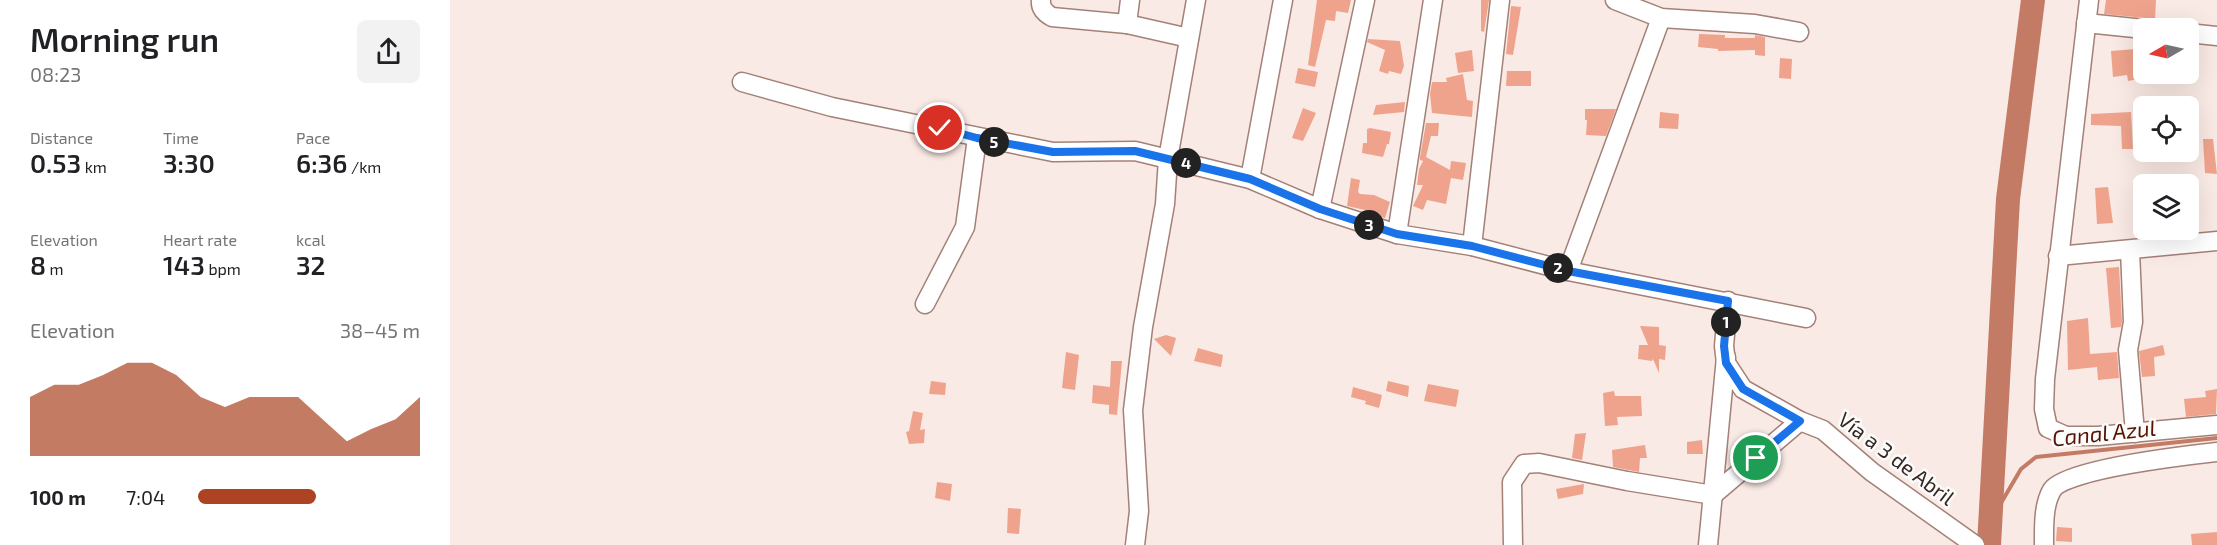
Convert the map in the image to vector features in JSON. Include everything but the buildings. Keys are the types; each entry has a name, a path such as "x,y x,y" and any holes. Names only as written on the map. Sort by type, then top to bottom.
{"street":[{"path":"1041,0 1045,13 1052,17 1127,24 1190,38"},
{"path":"1127,24 1130,0"},
{"path":"1135,545 1139,511 1133,410 1143,327 1165,204 1168,159 1196,0"},
{"path":"1250,179 1283,0"},
{"path":"1320,209 1365,0"},
{"path":"1397,234 1433,0"},
{"path":"1472,246 1500,0"},
{"path":"1615,0 1661,18 1755,24 1799,32"},
{"path":"2089,0 2045,379 2044,409 2048,428 2066,436 2098,436 2217,425"},
{"path":"1568,271 1661,18"},
{"path":"2085,23 2133,28"},
{"path":"2199,34 2217,36"},
{"path":"742,82 832,107 1053,152 1135,151 1250,179 1320,209 1397,234 1472,246 1568,271 1806,318"},
{"path":"925,304 965,226 977,138"},
{"path":"2058,256 2217,241"},
{"path":"2130,249 2133,322 2128,350 2135,433"},
{"name":"Vía a 3 de Abril","path":"1728,301 1724,346 1726,363 1743,389 1800,421 1824,430 1872,472 1975,545"},
{"path":"1708,545 1726,357"},
{"path":"1513,545 1512,482 1524,465 1539,463 1713,495 1800,421"},
{"path":"2044,545 2048,501 2053,488 2065,481 2131,463 2217,452"}],"waterway":[{"path":"1989,545 2008,199 2033,0"},
{"name":"Canal Azul","path":"1991,520 2021,469 2036,457 2217,438"}],"route":[{"path":"940,128 977,138 1053,152 1135,151 1250,179 1320,209 1397,234 1472,246 1568,271 1728,301 1724,346 1726,363 1743,389 1800,421 1756,458"}]}
